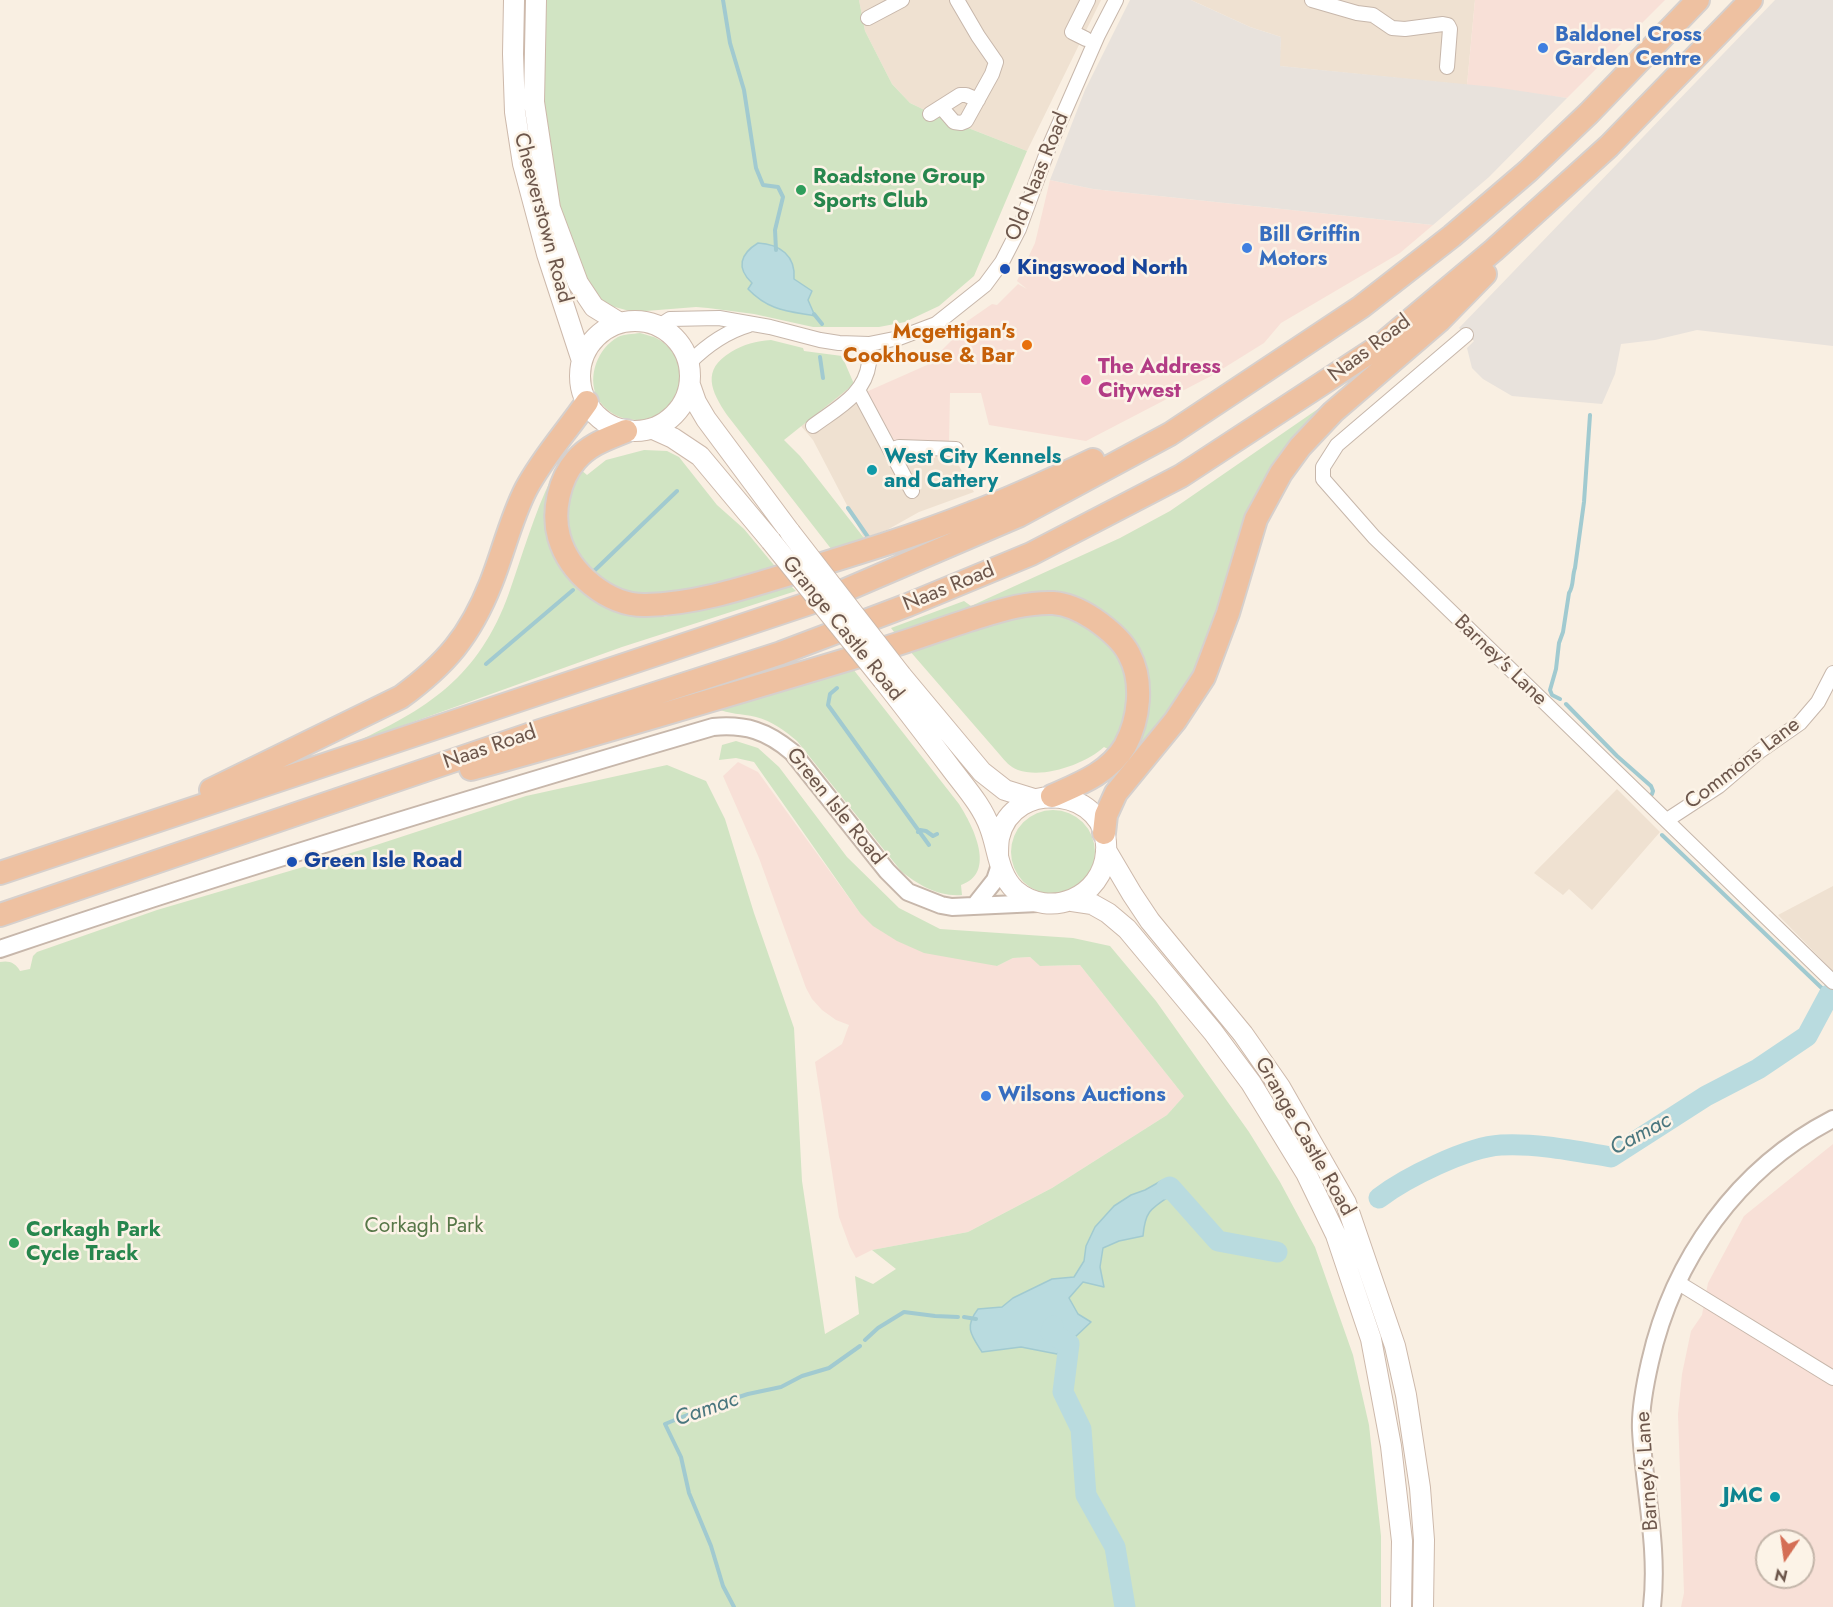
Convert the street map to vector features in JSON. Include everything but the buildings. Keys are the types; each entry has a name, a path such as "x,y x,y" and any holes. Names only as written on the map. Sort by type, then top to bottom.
{"highway":[{"name":"Naas Road","path":"0,873 844,591 1029,510 1170,434 1361,307 1488,206 1589,113 1698,0"},
{"name":"Naas Road","path":"0,915 529,735 782,653 908,605 1031,554 1182,476 1381,345 1494,250 1609,146 1751,0"},
{"path":"1105,842 1106,815 1116,793 1162,738 1204,677 1228,614 1256,519 1281,473 1300,447 1333,412 1439,321 1609,146"},
{"path":"626,431 592,445 575,461 561,487 557,503 559,536 571,562 600,591 617,601 643,606 672,604 717,595 763,582 899,540 974,513 1105,455 1267,370"},
{"path":"135,828 401,697 430,676 457,647 475,619 526,490 553,445 570,426 586,402"},
{"path":"231,835 637,723 906,642 996,612 1026,605 1054,603 1082,611 1104,626 1122,644 1130,655 1136,674 1137,711 1124,747 1111,763 1099,774 1043,798"}],"main road":[{"name":"Cheeverstown Road","path":"514,0 515,112 523,164 547,254 582,361"},
{"name":"Cheeverstown Road","path":"536,0 534,102 550,207 578,284 594,307 620,323"},
{"path":"636,321 659,326 678,341 689,363 690,384 686,399 678,412 667,422 653,429 626,431 613,427 603,421 586,402 580,375 582,361 589,346 600,334 620,323 636,321"},
{"name":"Grange Castle Road","path":"690,384 696,402 706,419 790,532 892,677 975,801 989,826 1005,878 1026,898 1039,903 1056,904 1072,901 1092,904 1108,913 1127,929 1213,1032 1251,1083 1306,1173 1336,1235 1371,1339 1391,1446 1402,1541 1401,1607"},
{"name":"Grange Castle Road","path":"653,429 673,438 700,456 771,541 892,677 982,772 1005,790 1043,798 1065,798 1078,802 1089,811 1098,821 1105,842 1131,894 1150,921 1243,1034 1280,1087 1346,1203 1395,1346 1406,1395 1420,1488 1424,1540 1423,1607"},
{"path":"999,861 999,838 1006,821 1018,808 1043,798"},
{"path":"1072,901 1086,893 1097,881 1104,867 1105,842"}],"street":[{"path":"868,18 902,0"},
{"path":"957,0 996,62 978,100 966,121 954,122 936,111 960,95 966,94 978,100"},
{"path":"1086,39 1072,32 1088,0"},
{"name":"Old Naas Road","path":"659,326 670,319 719,318 820,340 869,344 899,338 936,324 986,285 1002,262 1019,229 1049,147 1098,35 1116,0"},
{"path":"1312,0 1357,13 1373,8 1392,28 1448,25 1450,29 1447,67"},
{"path":"689,363 702,350 732,330 751,324"},
{"name":"Barney's Lane","path":"1466,335 1337,445 1323,467 1323,479 1382,545 1833,982"},
{"path":"813,426 862,386 870,360 869,344"},
{"path":"858,390 912,491"},
{"path":"890,450 899,447 956,449"},
{"name":"Commons Lane","path":"1667,820 1719,786 1760,750 1800,723 1818,702 1833,673"},
{"name":"Green Isle Road","path":"0,949 230,873 706,729 735,725 776,738 792,752 887,871 908,892 952,907 976,904 1039,903"},
{"path":"976,904 995,880 999,861"},
{"name":"Barney's Lane","path":"1652,1607 1655,1586 1654,1557 1641,1429 1643,1401 1654,1343 1663,1315 1677,1282 1703,1236 1743,1186 1791,1144 1833,1119"},
{"path":"1677,1282 1833,1378"}],"shaded area":[{"path":"859,0 1101,0 1027,151 910,103 892,84 865,31"},
{"path":"1130,0 1191,0 1250,27 1281,37 1280,66 1494,87 1567,98 1489,177 1433,225 1093,189 1050,180 1085,90"},
{"path":"1191,0 1475,0 1467,85 1279,66 1281,37 1250,27"},
{"name":"Baldonel Cross Garden Centre","path":"1475,0 1665,0 1567,98 1467,85"},
{"path":"1775,0 1833,0 1833,346 1697,330 1655,340 1621,344 1615,374 1602,404 1512,396 1483,379 1472,368 1467,348 1474,341 1459,328"},
{"path":"1050,180 1093,189 1433,225 1400,253 1281,323 1264,343 1211,376 1086,441 989,425 981,393 950,393 949,441 895,442 866,392 927,365 954,338 956,329 992,304 997,305 1018,284 1027,289 1017,281 1035,243"},
{"path":"847,389 855,400 866,392 895,442 949,441 959,466 974,492 919,512 887,530 864,538 813,440 801,426"},
{"path":"738,762 758,772 860,913 997,966 1013,958 1030,957 1041,966 1080,965 1184,1096 1167,1115 1052,1188 968,1232 872,1250 856,1258 839,1217 815,1062 842,1044 849,1025 836,1020 822,1010 806,988 759,858 723,776"},
{"path":"1617,789 1660,832 1592,910 1569,889 1563,895 1534,873"},
{"path":"1833,886 1833,971 1778,915"},
{"path":"1833,1144 1833,1607 1681,1607 1684,1593 1678,1414 1682,1374 1691,1331 1702,1315 1708,1283 1744,1216"}],"green space":[{"name":"Roadstone Group Sports Club","path":"546,0 859,0 865,31 892,84 910,103 1027,151 974,276 939,306 905,322 879,327 813,327 754,314 696,307 633,312 604,304 590,288 553,201 543,106"},
{"path":"640,333 656,338 666,345 677,360 681,378 677,397 663,412 643,420 632,420 612,413 604,406 597,397 593,380 596,363 611,342 620,336"},
{"path":"771,340 803,348 804,351 842,356 854,384 784,440 800,456 864,538 832,550 727,415 717,398 712,381 715,366 731,352 745,345"},
{"path":"1344,391 1298,437 1203,663 1137,757 1130,750 1129,636 1110,616 1082,601 898,637 891,628 964,601 971,606 1120,538 1170,511"},
{"path":"644,450 667,451 679,457 717,505 744,529 778,570 697,592 628,596 595,577 572,546 567,508 574,476 580,469 587,475 606,460"},
{"path":"552,477 559,480 549,518 621,612 642,617 664,617 790,585 796,591 622,647 349,745 426,704 466,669 497,622 534,519"},
{"path":"1066,613 1093,624 1121,657 1131,697 1122,733 1110,750 1104,747 1086,759 1064,768 1040,773 1018,770 1010,766 909,650 1019,615"},
{"path":"853,669 959,804 970,824 979,848 980,860 978,870 972,879 961,885 962,895 945,894 929,889 901,871 797,741 788,734 762,719 715,708"},
{"name":"Corkagh Park","path":"736,741 758,748 779,767 847,857 899,908 940,929 1073,938 1110,946 1156,1001 1249,1132 1280,1182 1315,1247 1353,1355 1369,1425 1381,1536 1381,1607 0,1607 0,962 12,963 20,971 30,969 33,956 37,952 157,910 361,850 526,796 667,765 706,781 725,819 754,913 794,1028 802,1181 825,1334 859,1314 855,1276 873,1284 896,1269 872,1250 968,1232 1052,1188 1167,1115 1184,1096 1080,965 1040,966 1030,957 1013,958 997,966 924,953 897,941 873,926 860,913 754,762 736,758 719,760 722,745"},
{"path":"1053,810 1069,813 1083,822 1092,836 1095,852 1092,868 1083,882 1069,891 1053,894 1037,891 1023,882 1014,868 1011,852 1014,836 1023,822 1037,813"}],"water":[{"path":"758,243 780,249 789,258 794,271 794,279 812,291 808,300 815,316 771,306 748,289 752,283 744,272 742,262 747,252"},
{"path":"1161,1181 1176,1182 1185,1206 1170,1196 1158,1204 1147,1216 1143,1236 1119,1241 1103,1248 1100,1267 1104,1287 1083,1282 1069,1298 1078,1314 1091,1322 1057,1354 1021,1347 982,1352 970,1326 978,1309 1002,1307 1013,1298 1052,1279 1074,1277 1084,1261 1086,1246 1095,1227 1114,1206"}],"waterway":[{"path":"723,0 730,43 744,90 756,168 763,185 778,187 783,197 775,230 776,250"},
{"path":"814,314 822,324"},
{"path":"820,357 823,378"},
{"path":"1560,699 1552,695 1550,690 1575,568 1584,502 1590,415"},
{"path":"594,571 677,491"},
{"path":"848,508 868,537"},
{"path":"486,664 573,590"},
{"path":"837,688 830,694 828,705 929,845"},
{"path":"1566,704 1617,756 1651,786 1652,794"},
{"path":"918,832 926,831 933,836 937,834"},
{"path":"1662,835 1829,995"},
{"name":"Camac","path":"1379,1198 1437,1165 1487,1147 1528,1145 1611,1157 1706,1096 1758,1069 1807,1036 1829,995 1833,993"},
{"name":"Camac","path":"1166,1189 1170,1187 1218,1241 1277,1252"},
{"name":"Camac","path":"865,1340 878,1328 904,1312 958,1317"},
{"name":"Camac","path":"964,1317 976,1319"},
{"name":"Camac","path":"1053,1326 1051,1333 1069,1344 1063,1392 1081,1429 1086,1495 1115,1547 1125,1607"},
{"name":"Camac","path":"734,1607 723,1586 711,1546 689,1493 681,1457 665,1424 748,1394 781,1387 802,1376 829,1368 860,1346"}],"place":[{"name":"Baldonel Cross Garden Centre","path":"1543,48"},
{"name":"Roadstone Group Sports Club","path":"801,190"},
{"name":"Bill Griffin Motors","path":"1247,248"},
{"name":"Kingswood North","path":"1005,269"},
{"name":"Mcgettigan's Cookhouse & Bar","path":"1027,345"},
{"name":"The Address Citywest","path":"1086,380"},
{"name":"West City Kennels and Cattery","path":"872,470"},
{"name":"Green Isle Road","path":"292,862"},
{"name":"Wilsons Auctions","path":"986,1096"},
{"name":"Corkagh Park Cycle Track","path":"14,1243"},
{"name":"JMC","path":"1775,1497"}]}
